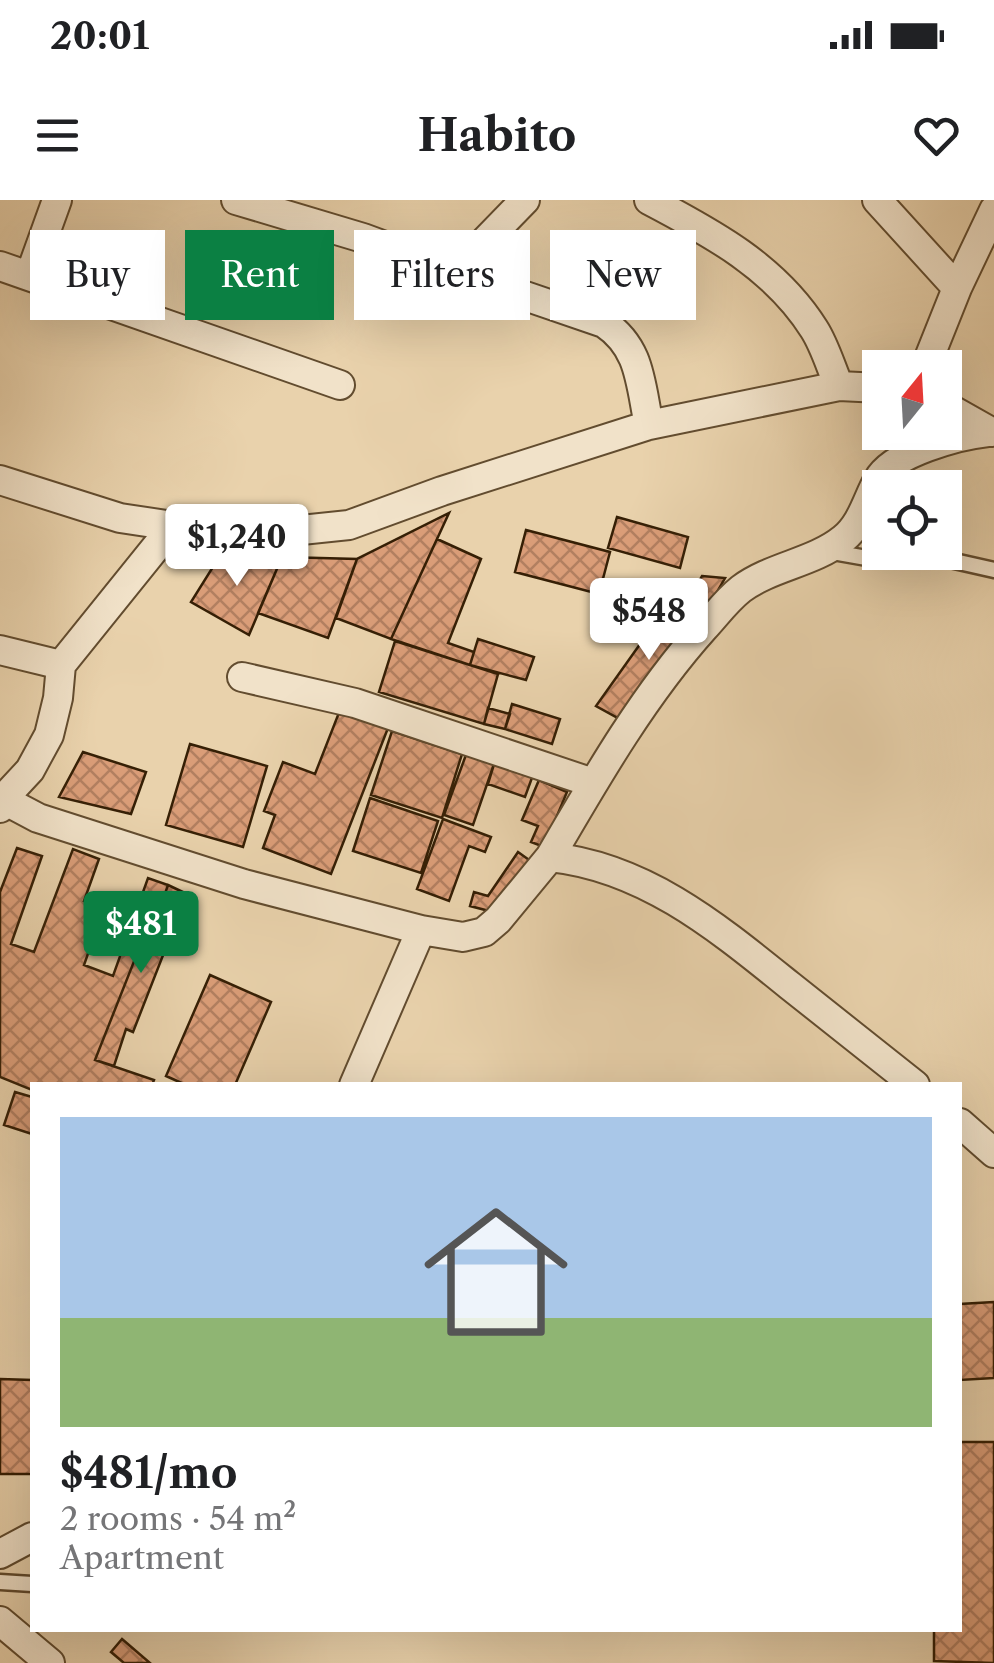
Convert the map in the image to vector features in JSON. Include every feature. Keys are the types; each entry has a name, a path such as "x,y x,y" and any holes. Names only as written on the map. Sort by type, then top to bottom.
{"street":[{"path":"46,230 57,200"},
{"path":"236,200 354,235"},
{"path":"495,230 524,200"},
{"path":"649,200 708,230 790,295 816,332 839,386"},
{"path":"877,200 957,288"},
{"path":"932,350 994,210"},
{"path":"0,266 30,275"},
{"path":"530,298 604,323 623,336 636,362 648,425"},
{"path":"157,320 340,385"},
{"path":"0,480 120,518 173,526 263,534 349,525 648,425 839,386 862,387"},
{"path":"962,416 991,432"},
{"path":"173,526 61,664 49,735 30,770 1,802 38,818 226,878 421,930 463,937 484,932 498,920 550,857 593,783 678,657 737,592 762,575 826,550 847,536 860,519 880,474 904,458 966,434 991,432"},
{"path":"0,650 61,664"},
{"path":"242,677 355,703 593,783"},
{"path":"550,857 601,866 662,892 722,931 912,1082"},
{"path":"355,1082 421,930"},
{"path":"962,1125 994,1153"},
{"path":"0,1554 30,1538"},
{"path":"0,1621 50,1663"}],"lane":[{"path":"826,550 878,560 940,558 994,570"},
{"path":"0,1582 30,1584"}],"building":[{"path":"449,513 391,639 336,618 357,559"},
{"path":"617,517 688,537 680,568 608,548"},
{"path":"526,530 610,552 599,594 515,572"},
{"path":"437,539 481,559 448,643 474,652 470,665 391,639"},
{"path":"221,554 282,557 249,635 191,602"},
{"path":"282,557 357,559 328,638 258,613"},
{"path":"702,576 725,578 701,620 683,610"},
{"path":"670,602 701,620 627,723 596,706"},
{"path":"478,639 534,657 526,680 470,665"},
{"path":"395,641 498,674 484,724 379,692"},
{"path":"512,704 560,719 552,744 505,729"},
{"path":"488,708 510,714 505,729 484,724"},
{"path":"340,710 388,728 331,874 263,848 275,815 264,811 283,762 315,774"},
{"path":"392,731 462,754 442,818 371,795"},
{"path":"190,744 267,766 243,847 166,825"},
{"path":"83,752 146,772 131,814 59,797"},
{"path":"467,752 495,761 473,825 444,815"},
{"path":"495,761 533,775 525,797 488,784"},
{"path":"539,780 567,792 544,847 531,842 538,826 522,820"},
{"path":"370,798 438,821 421,873 353,851"},
{"path":"443,819 491,837 485,852 469,846 449,901 417,889"},
{"path":"17,848 42,856 11,944 34,952 73,849 99,859 84,901 104,908 84,965 113,976 148,878 168,885 153,929 148,926 95,1060 153,1082 30,1082 30,1089 0,1077 0,892"},
{"path":"518,852 532,862 497,913 470,906 474,892 488,896"},
{"path":"168,885 187,894 133,1032 126,1029 114,1066 95,1060 148,926 153,929"},
{"path":"210,975 271,1002 236,1082 179,1082 166,1076"},
{"path":"15,1092 30,1096 30,1133 4,1125"},
{"path":"994,1302 994,1378 962,1380 962,1304"},
{"path":"0,1379 30,1380 30,1474 0,1474"},
{"path":"962,1442 994,1442 994,1663 934,1661 934,1632 962,1632"},
{"path":"122,1639 150,1663 124,1663 111,1652"}]}
